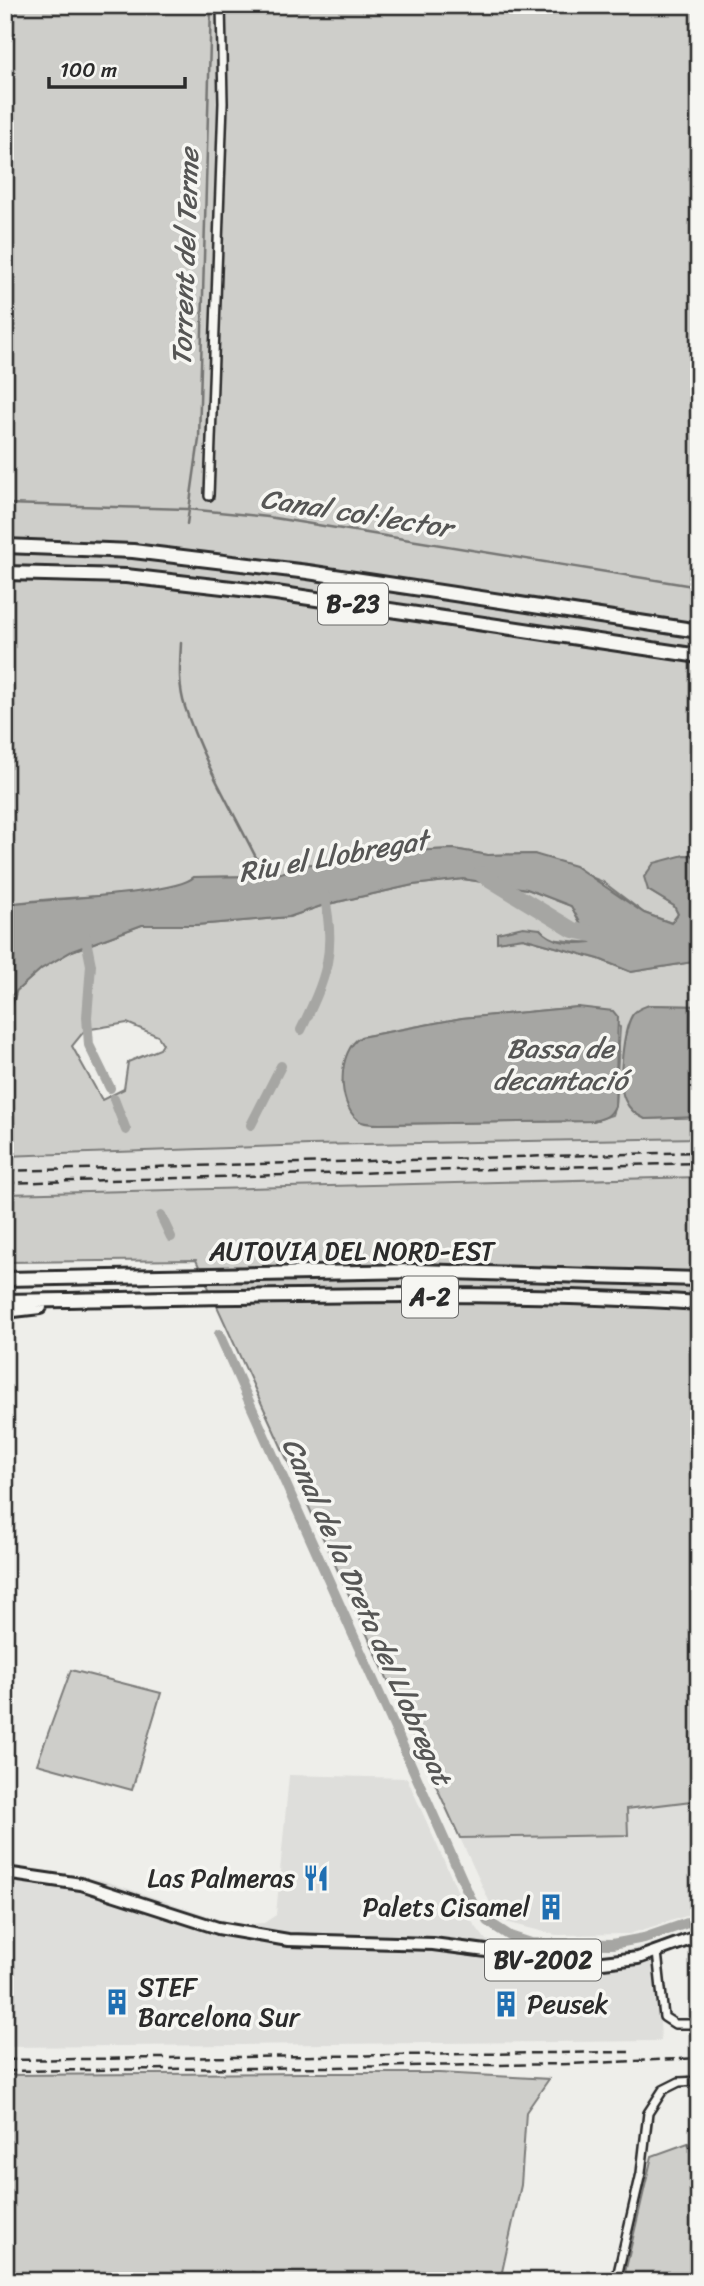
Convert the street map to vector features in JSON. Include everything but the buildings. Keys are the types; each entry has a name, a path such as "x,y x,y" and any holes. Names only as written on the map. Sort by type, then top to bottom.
{"highway":[{"name":"B-23","path":"5,546 133,551 295,571 699,631"},
{"name":"B-23","path":"5,573 126,576 276,593 699,656"},
{"name":"AUTOVIA DEL NORD-EST","path":"8,1278 416,1271 699,1279"},
{"name":"AUTOVIA DEL NORD-EST","path":"5,1301 502,1297 699,1303"},
{"path":"5,1311 75,1300"}],"main road":[{"name":"BV-2002","path":"5,1872 93,1887 218,1928 251,1935 433,1944 579,1964 612,1963 657,1952 699,1936"}],"street":[{"path":"209,496 223,103 221,5"},
{"path":"657,1952 664,2017 675,2024 699,2024"},
{"path":"616,2281 640,2172 648,2113 657,2096 671,2085 699,2081"}],"shaded area":[{"path":"5,5 699,5 699,856 684,855 648,890 674,906 678,914 672,923 644,913 603,882 534,854 488,855 454,849 409,851 305,865 272,876 194,877 160,890 5,905"},
{"path":"463,879 527,889 571,906 592,943 548,939 540,929 497,941 523,938 599,959 631,972 699,961 699,1006 649,1005 645,1119 699,1117 699,1138 310,1145 5,1156 5,1001 41,969 72,951 142,925 196,925 289,917 324,905 413,885","holes":["578,1007 620,1027 615,1106 612,1115 593,1121 380,1124 342,1084 350,1050 361,1037 462,1018","127,1023 158,1036 163,1044 160,1049 128,1062 124,1089 102,1100 72,1046 85,1030"]},
{"path":"699,1138 699,1177 5,1194 5,1156 310,1145"},
{"path":"699,1177 699,1800 627,1809 628,1835 460,1838 196,1260 5,1262 5,1194"},
{"path":"71,1670 161,1693 132,1790 37,1764"},
{"path":"289,1775 407,1778 470,1919 486,1940 531,1951 602,1956 656,1943 661,2041 5,2047 5,1864 102,1880 236,1925 264,1923 276,1915"},
{"path":"699,1800 699,1912 629,1934 556,1935 498,1920 460,1838 628,1835 626,1809"},
{"path":"439,2073 549,2079 526,2112 521,2185 500,2281 284,2281 252,2272 246,2281 5,2281 5,2075"},
{"path":"688,2143 699,2165 699,2281 623,2281 652,2156"}],"water":[{"path":"454,849 488,855 534,854 575,866 644,913 671,923 678,914 674,906 648,890 644,877 654,863 684,855 699,856 699,961 631,972 599,959 523,938 497,942 497,933 523,927 540,929 551,938 564,942 591,942 571,906 527,889 463,879 413,885 324,905 289,917 196,925 142,925 72,951 41,969 5,1001 7,904 135,892 182,883 194,877 272,876 305,865 409,851"},
{"path":"649,1005 699,1006 699,1117 645,1119 633,1111 625,1100 621,1069 627,1030 634,1013"},
{"name":"Bassa de decantació","path":"578,1007 613,1011 618,1017 615,1106 604,1118 593,1121 371,1124 358,1120 346,1102 343,1090 344,1065 347,1053 361,1037 462,1018"}],"waterway":[{"name":"Torrent del Terme","path":"187,524 199,439 211,5"},
{"name":"Canal col·lector","path":"5,504 188,509 268,517 699,587"},
{"path":"181,643 180,675 185,707 212,772 265,876"},
{"name":"Riu el Llobregat","path":"481,874 573,930 606,937"},
{"name":"Canal de la Dreta del Llobregat","path":"301,1030 327,964 329,932 324,894"},
{"name":"Canal de la Dreta del Llobregat","path":"85,935 91,965 87,1017 89,1045 110,1088"},
{"path":"5,1029 16,992"},
{"name":"Canal de la Dreta del Llobregat","path":"251,1125 281,1066"},
{"name":"Canal de la Dreta del Llobregat","path":"114,1099 126,1130"},
{"name":"Canal de la Dreta del Llobregat","path":"161,1216 171,1237"},
{"name":"Canal de la Dreta del Llobregat","path":"219,1334 474,1906"},
{"name":"Canal de la Dreta del Llobregat","path":"487,1921 510,1936 531,1943 612,1944 644,1938 699,1919"}],"railway":[{"path":"5,1171 699,1152"},
{"path":"5,1183 699,1163"},
{"path":"5,2060 629,2052"},
{"path":"5,2071 571,2064 699,2058"}],"place":[{"name":"Las Palmeras","path":"316,1878"},
{"name":"Palets Cisamel","path":"551,1907"},
{"name":"STEF Barcelona Sur","path":"117,2002"},
{"name":"Peusek","path":"506,2004"}]}
